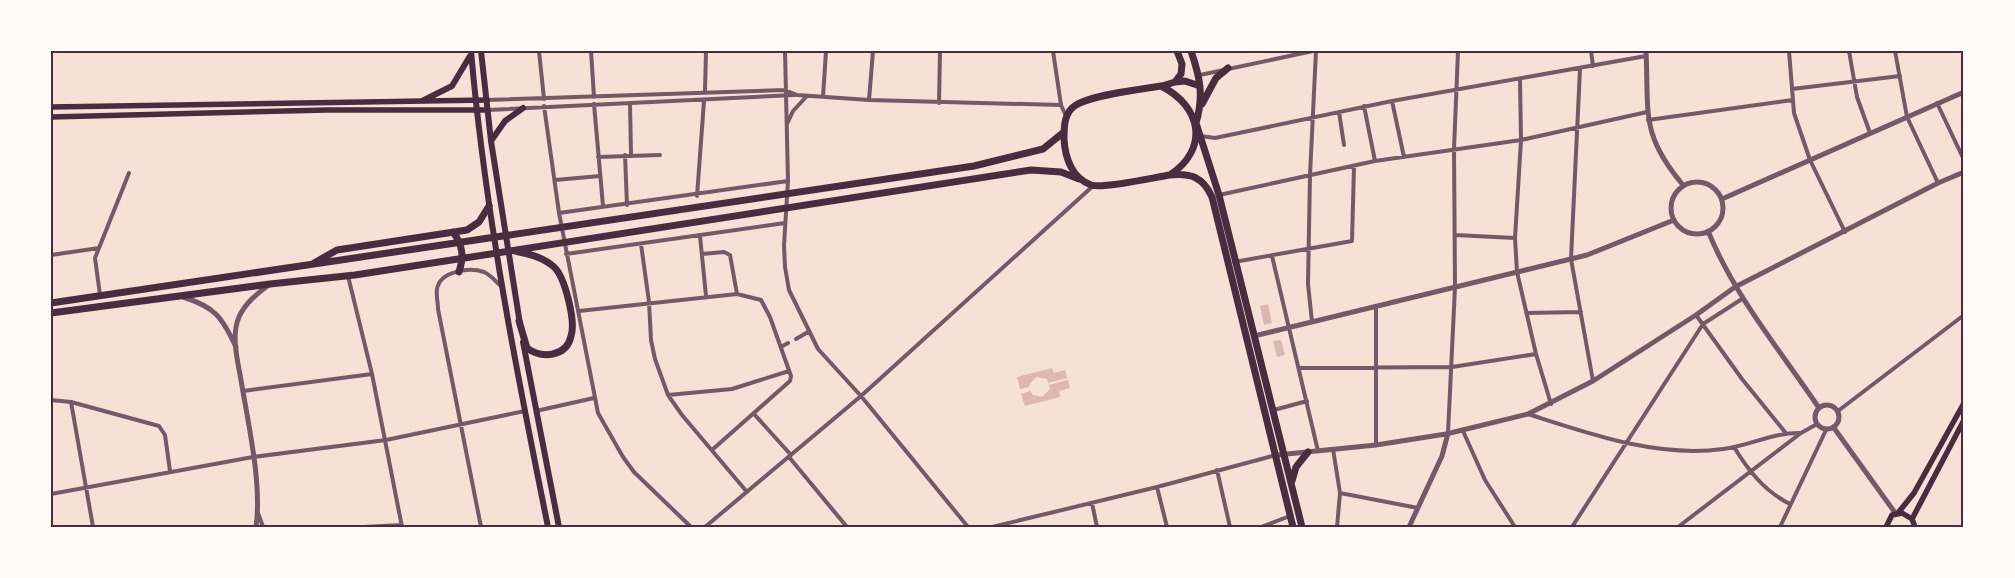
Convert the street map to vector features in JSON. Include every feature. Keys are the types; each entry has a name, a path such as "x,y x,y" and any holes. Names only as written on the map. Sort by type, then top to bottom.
{"highway":[{"path":"1175,82 1182,70 1177,51"},
{"path":"1191,51 1200,75 1200,109"},
{"path":"1182,70 1190,73 1196,67"},
{"path":"1170,174 1178,169 1193,149 1196,142 1196,123 1207,91 1216,78 1228,68"},
{"path":"1079,179 1070,165 1065,150 1064,132 1066,116 1077,104 1175,82 1185,81 1200,86"},
{"path":"1161,86 1177,95 1187,106 1196,123 1219,195 1234,262 1274,410 1302,527"},
{"path":"51,303 974,166 1043,149 1064,132"},
{"path":"51,313 270,284 351,276 510,250 1045,170 1079,179 1093,186 1181,174 1196,177 1208,188 1212,197 1256,384 1277,455 1293,527"},
{"path":"309,265 337,250 474,227 489,206"},
{"path":"453,232 463,255 459,272"},
{"path":"510,250 547,261 560,273 566,291 572,335 563,350 555,354 540,354 528,348 519,321"},
{"path":"1291,484 1296,467 1308,452"}],"main road":[{"path":"481,51 491,141 519,321 559,527"},
{"path":"471,53 489,206 502,287 548,527"},
{"path":"424,100 452,86 471,53"},
{"path":"51,107 487,100"},
{"path":"491,141 505,121 523,108"},
{"path":"51,117 327,110 488,110"},
{"path":"1886,527 1890,518 1914,494 1964,403"},
{"path":"1912,519 1964,420"},
{"path":"1897,513 1906,514 1912,519 1915,527"}],"street":[{"path":"539,51 544,99"},
{"path":"591,51 594,97"},
{"path":"705,92 706,51"},
{"path":"785,51 788,181 785,223 785,267 789,290 818,349 861,396 968,527"},
{"path":"823,97 826,51"},
{"path":"869,100 873,51"},
{"path":"939,103 940,51"},
{"path":"1053,51 1061,105 1066,116"},
{"path":"1200,75 1315,51 1308,284 1312,322"},
{"path":"1409,527 1442,456 1448,433 1455,287 1454,149 1458,51"},
{"path":"1591,51 1593,66"},
{"path":"1789,51 1794,113 1810,160 1845,232"},
{"path":"1850,51 1854,82 1870,133"},
{"path":"1895,51 1907,117 1938,183"},
{"path":"1200,136 1216,138 1364,106 1520,80 1646,54 1648,120 1663,159 1683,185"},
{"path":"1580,68 1571,259 1594,381"},
{"path":"1792,89 1900,76"},
{"path":"1520,80 1521,140 1516,238 1517,272 1536,354 1552,404"},
{"path":"487,100 785,90 797,95"},
{"path":"1722,199 1964,92"},
{"path":"488,110 797,95 939,103 1061,105"},
{"path":"786,125 793,111 807,96"},
{"path":"1648,120 1793,100"},
{"path":"697,196 704,101"},
{"path":"1392,101 1404,157"},
{"path":"630,103 631,154"},
{"path":"1937,103 1964,160"},
{"path":"594,104 602,206"},
{"path":"544,106 566,254 579,311 584,350 594,398 601,420 622,457 646,485 691,527"},
{"path":"1364,106 1375,161"},
{"path":"1339,112 1344,145"},
{"path":"1219,195 1375,161 1521,140 1647,112"},
{"path":"598,157 631,154 660,155"},
{"path":"625,155 627,205"},
{"path":"1234,262 1352,241 1354,166"},
{"path":"992,527 1157,487 1277,455 1376,445 1448,433 1528,414 1552,404 1594,381 1696,315 1735,287 1938,183 1964,172"},
{"path":"100,295 95,258 129,173"},
{"path":"555,180 600,176"},
{"path":"559,213 602,206 627,205 697,196 788,181"},
{"path":"1698,181 1705,182 1718,191 1722,199 1721,217 1708,231 1693,234 1685,231 1674,220 1671,213 1673,197 1683,185 1698,181"},
{"path":"705,527 861,396 1093,186"},
{"path":"1254,336 1571,259 1608,248 1674,220"},
{"path":"566,254 785,223"},
{"path":"1708,231 1722,265 1742,299 1819,408"},
{"path":"1456,234 1516,238"},
{"path":"700,236 706,296"},
{"path":"641,244 649,302 651,340 655,359 668,395 682,415 747,492"},
{"path":"51,255 99,248"},
{"path":"702,254 724,252 730,255 737,294"},
{"path":"1272,256 1318,451"},
{"path":"481,527 438,309 437,289 441,281 449,274 476,271 485,273 502,287"},
{"path":"351,276 386,440 402,526 363,527"},
{"path":"256,527 258,513 253,457 236,348 239,317 252,297 270,284"},
{"path":"579,311 737,294 761,300 770,317 781,347 789,371 790,381 712,450"},
{"path":"183,297 201,303 217,314 226,327 236,348"},
{"path":"1572,527 1703,324 1742,299"},
{"path":"1376,306 1376,445"},
{"path":"1526,314 1581,312"},
{"path":"1696,315 1742,379 1785,432"},
{"path":"1838,411 1964,315"},
{"path":"796,339 808,332"},
{"path":"781,347 788,343"},
{"path":"1299,368 1452,367 1536,354"},
{"path":"668,395 732,389 789,371"},
{"path":"243,391 372,374"},
{"path":"536,411 594,398"},
{"path":"51,400 71,402 159,426 165,435 170,471"},
{"path":"1274,410 1307,401"},
{"path":"71,402 93,527"},
{"path":"1829,405 1838,411 1839,422 1834,428 1826,430 1817,424 1815,416 1819,408 1829,405"},
{"path":"51,494 253,457 386,440 525,411"},
{"path":"754,414 847,527"},
{"path":"1528,414 1626,442 1667,450 1695,451 1734,447 1785,432 1801,433"},
{"path":"1678,527 1801,433 1817,424"},
{"path":"1834,428 1897,513"},
{"path":"1462,430 1485,480 1515,527"},
{"path":"1780,527 1826,430"},
{"path":"1734,447 1749,472 1780,499 1790,504"},
{"path":"1333,449 1340,493 1337,527"},
{"path":"1217,470 1230,527"},
{"path":"1157,487 1167,527"},
{"path":"1340,493 1418,508"},
{"path":"1092,503 1097,527"},
{"path":"258,513 263,527"},
{"path":"1261,527 1290,516"}],"shaded area":[{"path":"1268,304 1272,323 1264,325 1260,306"},
{"path":"1281,340 1285,355 1277,357 1273,341"},
{"path":"1052,368 1054,373 1065,370 1067,378 1048,383 1047,379 1037,377 1030,383 1029,387 1020,389 1017,377"},
{"path":"1068,380 1070,388 1059,391 1060,397 1025,406 1021,394 1030,391 1033,395 1042,397 1050,389 1049,385"}]}
